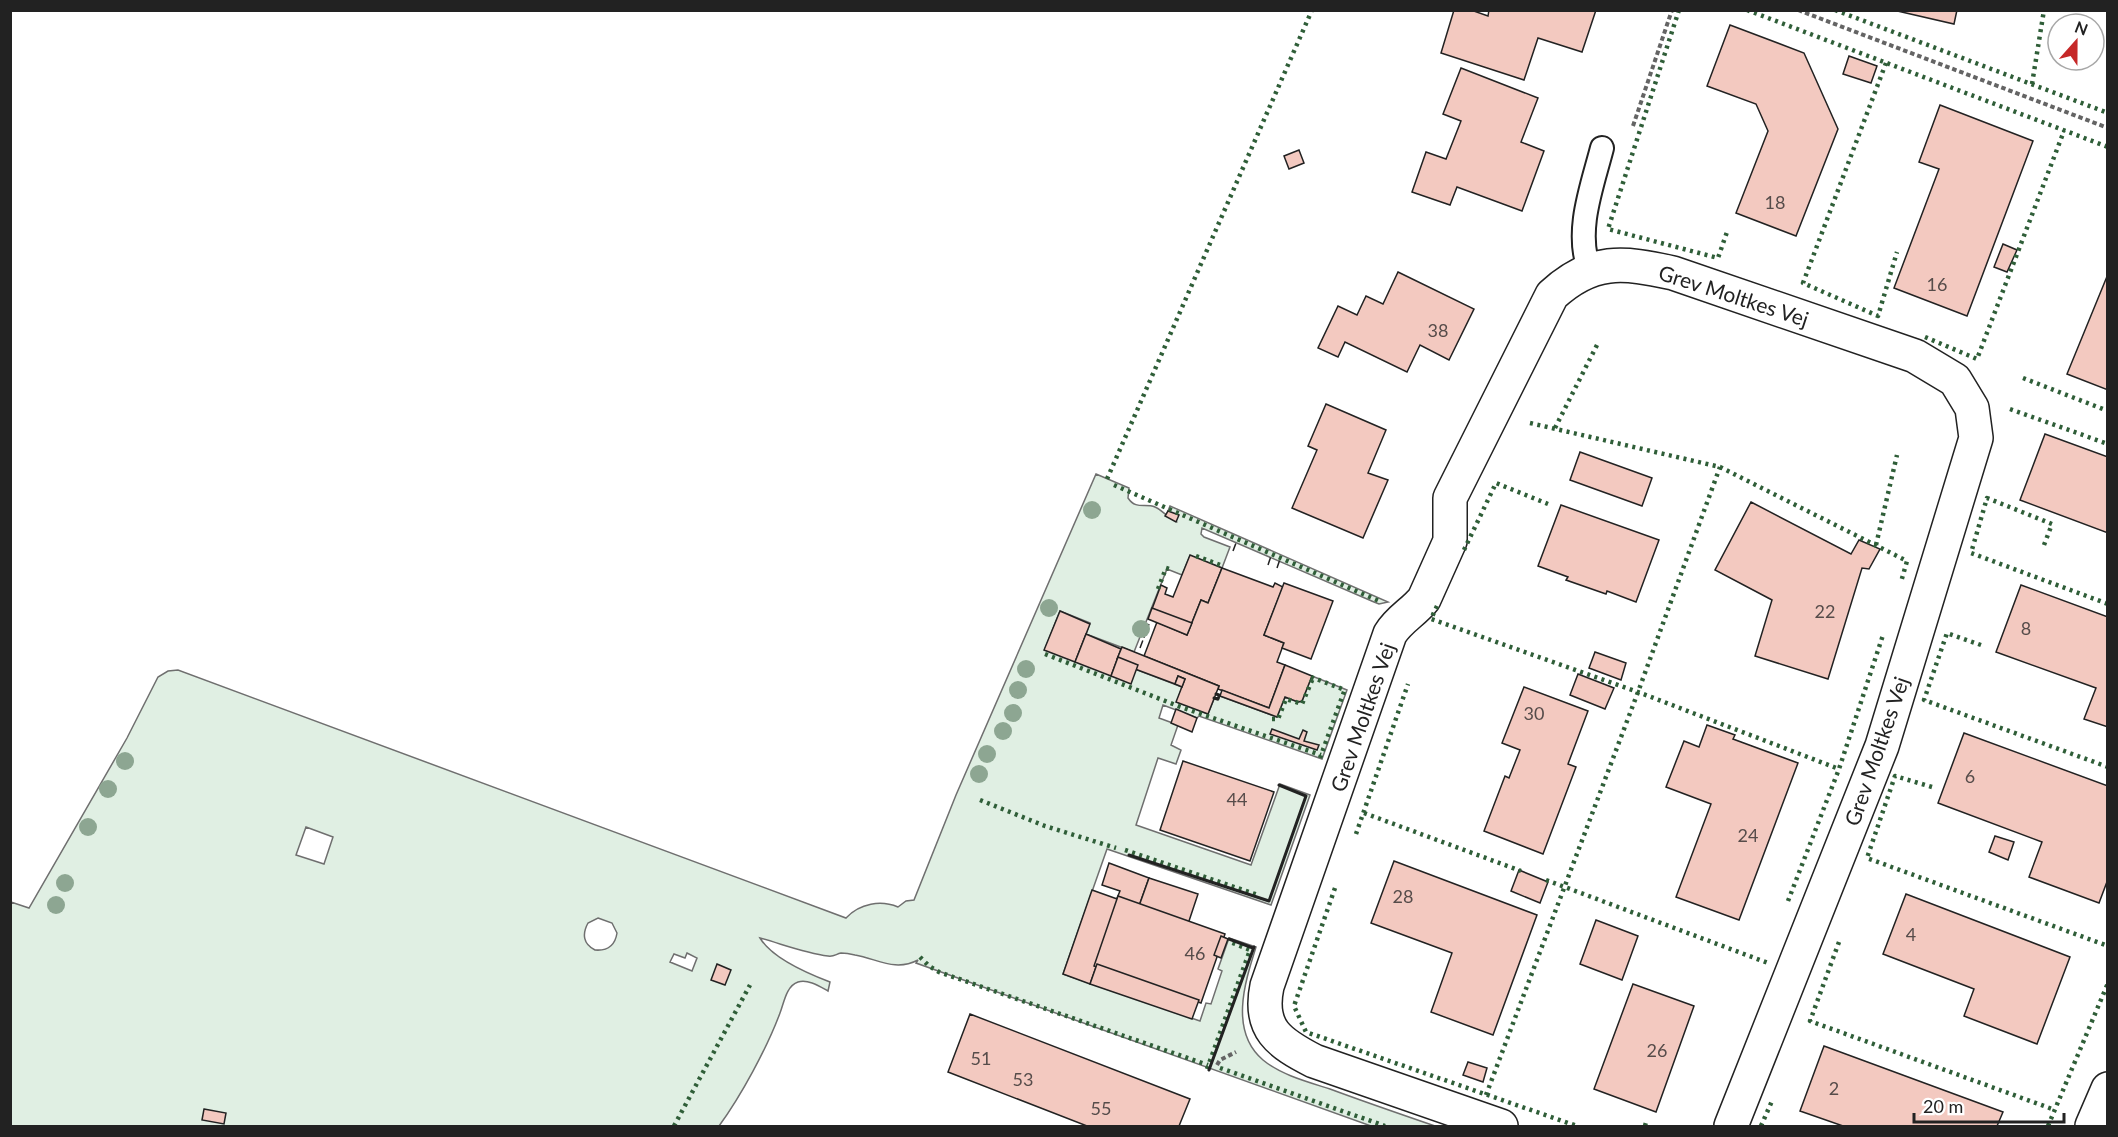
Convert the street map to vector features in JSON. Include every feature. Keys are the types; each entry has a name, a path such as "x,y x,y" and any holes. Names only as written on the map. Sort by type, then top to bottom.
{"street":[{"name":"Grev Moltkes Vej","path":"1501,1126 1314,1061 1287,1047 1268,1026 1264,1001 1271,975 1390,634 1395,625 1424,598 1450,541 1450,498 1552,295 1566,281 1588,269 1610,265 1639,266 1673,273 1915,356 1955,380 1972,408 1976,438 1882,746 1731,1126"},
{"path":"2091,1126 2108,1089"}],"lane":[{"path":"1588,269 1584,254 1584,230 1602,148"}],"path":[{"path":"1630,133 1672,10"},
{"path":"1798,10 2108,128"}],"green space":[{"path":"1096,474 1129,488 1128,498 1134,504 1155,507 1176,521 1168,511 1170,506 1388,602 1379,604 1202,528 1201,534 1204,537 1230,547 1222,568 1190,556 1182,575 1167,569 1134,652 1086,634 1090,623 1060,611 1045,649 1135,669 1182,687 1177,702 1208,714 1214,699 1218,700 1220,696 1277,717 1285,697 1298,702 1302,701 1312,676 1347,690 1322,759 1163,705 1159,718 1178,725 1171,745 1181,750 1176,764 1158,758 1136,825 1251,865 1280,784 1310,795 1271,905 1107,849 1063,974 1200,1021 1206,1003 1211,1004 1222,971 1218,969 1229,938 1256,947 1244,990 1243,1021 1252,1048 1263,1060 1295,1078 1435,1126 1371,1126 916,963 918,960 894,965 846,953 828,956 802,951 760,938 782,959 830,982 828,991 806,981 798,982 791,987 761,1056 719,1126 11,1126 11,902 29,908 127,738 158,677 168,671 178,670 846,918 858,909 871,904 898,907 906,901 914,900 956,795","holes":["306,827 333,837 324,864 296,855","598,918 612,923 617,933 610,947 595,950 588,945 585,938 588,923","687,953 697,958 692,971 670,962 674,954 685,958"]}],"building":[{"path":"1454,10 1471,10 1488,16 1489,10 1596,10 1582,52 1538,38 1524,80 1441,53"},
{"path":"1893,10 1957,10 1954,24"},
{"path":"1730,25 1804,53 1838,129 1796,236 1736,213 1768,131 1756,104 1707,86"},
{"path":"1849,56 1877,66 1871,83 1843,74"},
{"path":"1461,68 1538,98 1521,142 1544,151 1522,211 1457,187 1450,205 1412,192 1426,152 1446,159 1461,121 1443,114"},
{"path":"1940,105 2033,141 1967,316 1894,288 1939,169 1919,162"},
{"path":"1299,150 1304,163 1289,169 1284,156"},
{"path":"2003,244 2017,250 2007,272 1994,267"},
{"path":"1398,272 1474,309 1449,360 1420,345 1407,372 1345,342 1338,357 1318,348 1338,306 1357,315 1366,296 1383,304"},
{"path":"2108,274 2108,390 2067,374"},
{"path":"1326,404 1386,430 1368,473 1388,480 1363,538 1292,508 1317,450 1308,446"},
{"path":"2045,434 2108,457 2108,533 2020,500"},
{"path":"1580,452 1652,478 1642,506 1570,480"},
{"path":"1751,502 1851,554 1859,540 1880,549 1869,569 1862,568 1828,679 1755,656 1772,600 1715,570"},
{"path":"1561,505 1659,540 1636,602 1566,580 1568,577 1538,566"},
{"path":"1168,511 1179,515 1176,522 1165,516"},
{"path":"1190,555 1222,568 1208,603 1201,600 1187,635 1157,622 1161,612 1152,609 1161,585 1167,588 1165,594 1173,597"},
{"path":"1222,568 1273,587 1275,583 1283,587 1264,635 1284,643 1277,662 1285,665 1269,708 1218,689 1219,686 1144,656 1157,622 1187,635 1201,600 1208,603"},
{"path":"1284,583 1333,601 1311,659 1282,648 1284,643 1264,635"},
{"path":"2021,585 2108,617 2108,727 2084,719 2096,688 1996,652"},
{"path":"1152,608 1192,623 1187,635 1148,619"},
{"path":"1060,611 1090,624 1075,662 1044,650"},
{"path":"1086,634 1121,649 1111,676 1075,662"},
{"path":"1122,647 1219,686 1208,714 1176,702 1185,679 1178,676 1175,684 1135,669 1136,666 1117,659"},
{"path":"1595,652 1626,663 1621,680 1589,668"},
{"path":"1118,657 1138,665 1131,684 1111,676"},
{"path":"1285,665 1312,676 1302,701 1298,702 1285,697 1277,717 1220,696 1222,690 1269,708"},
{"path":"1578,674 1614,688 1605,709 1570,695"},
{"path":"1178,676 1185,679 1182,687 1175,684"},
{"path":"1524,687 1588,711 1568,764 1576,767 1543,854 1484,831 1505,776 1509,778 1520,750 1502,743"},
{"path":"1176,709 1197,718 1192,732 1171,723"},
{"path":"1707,725 1735,735 1733,739 1798,763 1739,920 1676,897 1711,804 1666,787 1684,741 1699,747"},
{"path":"1272,729 1299,739 1303,730 1307,732 1304,741 1319,745 1317,750 1270,734"},
{"path":"1964,733 2108,786 2108,879 2099,903 2029,877 2042,842 1938,803"},
{"path":"1183,761 1274,792 1250,861 1160,830"},
{"path":"1995,836 2014,842 2008,860 1989,852"},
{"path":"1394,861 1537,915 1493,1035 1431,1012 1452,953 1371,923"},
{"path":"1109,863 1149,878 1139,906 1117,898 1120,891 1102,885"},
{"path":"1519,870 1548,882 1540,903 1511,891"},
{"path":"1149,878 1198,894 1188,924 1139,906"},
{"path":"1092,890 1120,900 1090,984 1063,974"},
{"path":"1906,894 2070,957 2037,1044 1964,1016 1974,989 1883,954"},
{"path":"1118,896 1225,934 1201,1003 1094,966"},
{"path":"1596,920 1638,936 1622,980 1580,964"},
{"path":"1221,936 1228,939 1221,958 1214,955"},
{"path":"717,964 731,970 725,985 711,980"},
{"path":"1097,964 1199,1000 1192,1019 1090,984"},
{"path":"1633,984 1694,1006 1656,1112 1594,1089"},
{"path":"970,1014 1190,1099 1179,1126 1087,1126 948,1072"},
{"path":"1824,1046 2003,1112 1997,1126 1843,1126 1800,1111"},
{"path":"1468,1062 1487,1068 1483,1082 1463,1075"},
{"path":"204,1109 226,1113 224,1124 202,1120"}],"hedge":[{"path":"1107,479 1312,10"},
{"path":"1679,10 1608,229 1718,258 1728,229"},
{"path":"1747,10 2108,147"},
{"path":"1835,10 2108,113"},
{"path":"2032,84 2044,10"},
{"path":"1886,63 1803,283 1878,316 1897,252"},
{"path":"1925,337 1977,359 2064,131"},
{"path":"1555,428 1597,345"},
{"path":"2023,378 2108,411"},
{"path":"2010,409 2108,444"},
{"path":"1530,423 1720,467 1907,561 1901,582"},
{"path":"1876,545 1897,455"},
{"path":"1486,1095 1720,467"},
{"path":"1464,550 1496,483 1548,504"},
{"path":"1114,485 1379,601"},
{"path":"2044,545 2052,524 1987,498 1971,553 2108,604"},
{"path":"1196,556 1223,566"},
{"path":"1158,589 1166,568 1169,569"},
{"path":"1437,606 1431,619 1638,692 1839,769 1883,635"},
{"path":"1981,645 1947,633 1924,700 2108,767"},
{"path":"1045,654 1178,706 1321,755"},
{"path":"1311,677 1345,690"},
{"path":"1272,719 1278,719 1286,699 1302,704 1313,678"},
{"path":"1356,834 1408,684"},
{"path":"1320,758 1345,689"},
{"path":"1788,901 1839,769"},
{"path":"1932,787 1895,776 1867,858 2108,946"},
{"path":"980,800 1045,826 1116,848"},
{"path":"1364,813 1521,871"},
{"path":"1125,850 1258,895"},
{"path":"1546,880 1768,963"},
{"path":"1335,888 1294,1006 1306,1032 1577,1126"},
{"path":"1207,1069 1250,950 1228,941"},
{"path":"1839,942 1810,1021 2055,1110"},
{"path":"920,957 939,972 1208,1065"},
{"path":"2048,1126 2108,983"},
{"path":"674,1126 750,985"},
{"path":"1220,1068 1385,1126"},
{"path":"1761,1126 1772,1101"},
{"path":"1645,1126 1646,1122"}],"fence":[{"path":"1233,551 1236,543"},
{"path":"1268,565 1271,556"},
{"path":"1277,568 1280,559"},
{"path":"1140,648 1149,624"}],"wall":[{"path":"1214,698 1218,699 1219,695 1216,694"},
{"path":"1129,855 1269,901 1306,796 1279,785"},
{"path":"1229,939 1253,948"},
{"path":"1209,1070 1254,947"}]}
